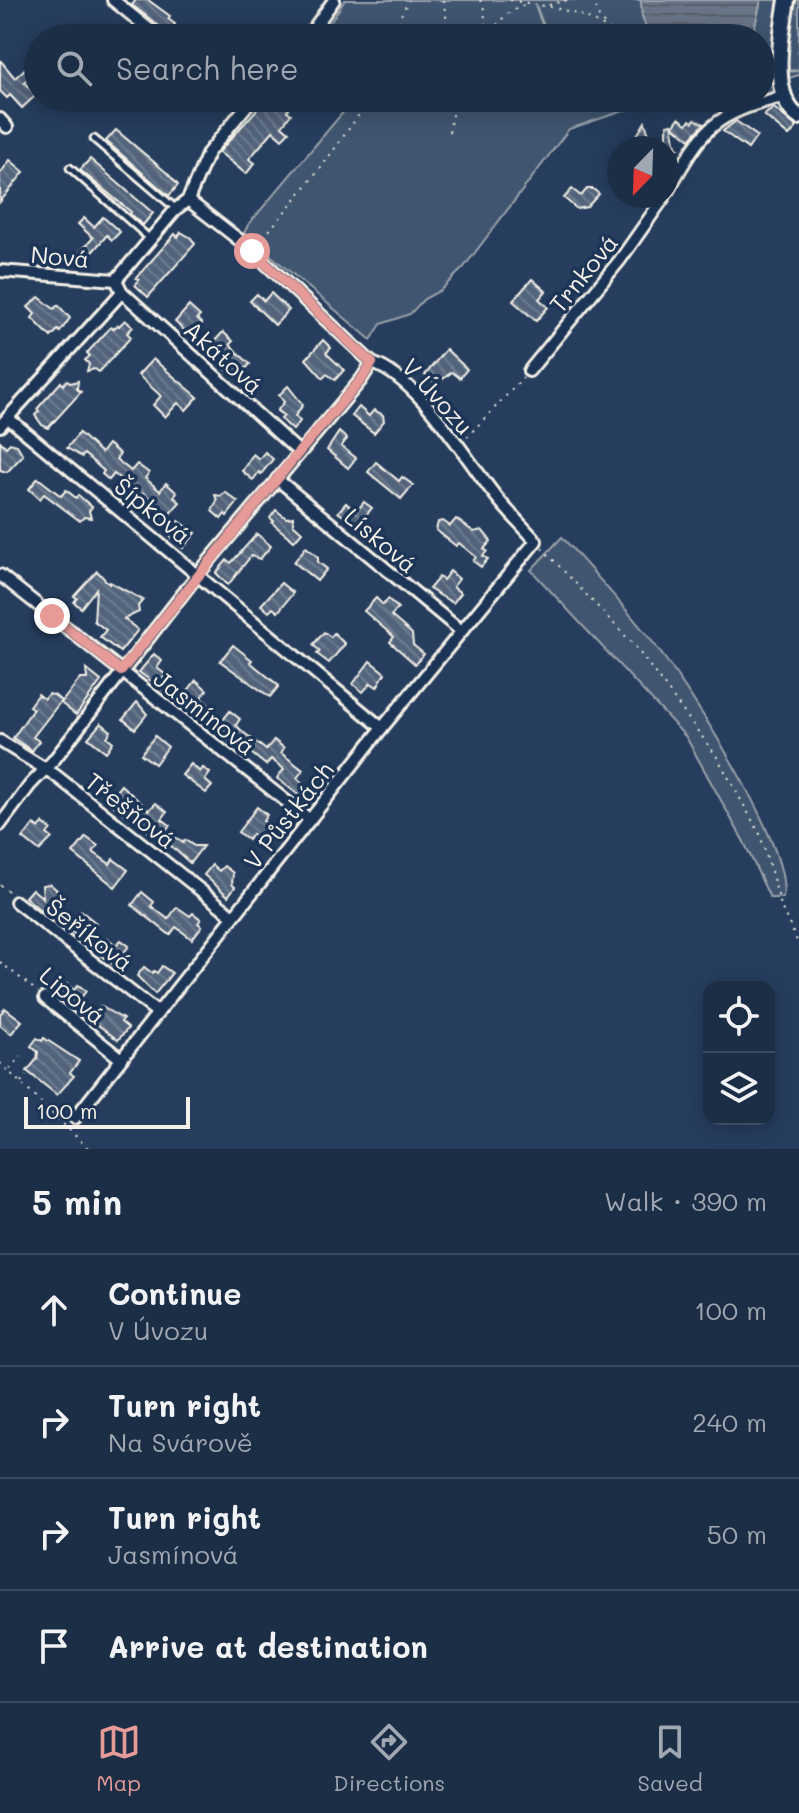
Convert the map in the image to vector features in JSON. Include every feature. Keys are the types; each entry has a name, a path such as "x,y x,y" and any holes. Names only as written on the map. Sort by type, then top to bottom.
{"street":[{"path":"113,0 143,24"},
{"path":"317,24 334,0"},
{"path":"787,0 780,67 782,91 790,110 799,117"},
{"name":"Trnková","path":"775,94 782,91"},
{"path":"4,422 122,292 116,280 176,209 188,200 208,153 242,112"},
{"name":"Trnková","path":"679,174 708,129 733,112"},
{"name":"V Úvozu","path":"188,200 252,251 372,363 387,368 410,389 496,497 536,541"},
{"name":"Trnková","path":"529,371 620,260 656,208"},
{"name":"Nová","path":"0,271 116,280"},
{"name":"Akátová","path":"122,292 299,452"},
{"path":"0,825 199,573 372,363"},
{"name":"Šípková","path":"4,422 199,573 382,728"},
{"name":"Lísková","path":"277,479 461,631"},
{"name":"V Půstkách","path":"71,1123 382,728 536,541"},
{"name":"Jasmínová","path":"0,575 310,820"},
{"name":"Třešňová","path":"0,741 55,775 233,916"},
{"name":"Šeříková","path":"16,902 158,1013"},
{"name":"Lipová","path":"45,998 121,1059"}],"lane":[{"path":"94,139 176,209"},
{"path":"70,168 150,238"}],"path":[{"path":"398,24 409,0"},
{"path":"443,0 447,24"},
{"path":"480,0 486,24"},
{"path":"510,0 562,8 601,24"},
{"path":"543,6 567,0"},
{"path":"594,0 604,24"},
{"path":"497,24 511,10 528,3"},
{"path":"252,251 320,169 361,112"},
{"path":"449,132 453,112"},
{"path":"458,447 529,371"},
{"path":"536,541 634,645 717,757 760,834 782,909 799,945"},
{"name":"Šeříková","path":"0,885 14,895 16,902"},
{"name":"Lipová","path":"0,962 45,998"},
{"path":"9,1070 21,1056"},
{"path":"0,1063 47,1110 71,1123 89,1149"},
{"path":"21,1083 26,1075"}],"green space":[{"path":"345,0 641,0 645,24 329,24"},
{"path":"761,0 783,0 775,90 775,24 755,24"},
{"path":"794,0 799,0 799,75 789,78 788,57"},
{"path":"343,112 620,112 569,129 464,267 410,314 381,324 371,340 244,233"},
{"path":"562,537 658,649 715,734 757,808 772,844 782,874 783,898 770,898 744,842 686,737 531,570"}],"shaded area":[{"path":"641,0 761,0 755,24 645,24"}],"building":[{"path":"136,0 148,0 170,16 168,19 175,24 156,24 132,5"},
{"path":"0,60 15,78 24,70 22,108 10,95 7,98 0,91"},
{"path":"775,109 797,127 789,136 764,115 775,112"},
{"path":"255,112 291,114 282,126 289,132 282,139 273,131 249,159 255,163 246,174 219,152"},
{"path":"679,118 687,124 695,119 704,124 690,139 673,126"},
{"path":"736,121 757,136 748,149 723,131"},
{"path":"645,122 648,132 656,136 637,136"},
{"path":"672,124 674,136 667,136 667,125"},
{"path":"116,130 178,185 169,196 106,141"},
{"path":"90,159 153,213 143,225 80,170"},
{"path":"10,160 24,172 0,202 0,174"},
{"path":"572,189 581,196 587,189 599,194 587,207 577,209 564,198"},
{"path":"103,217 120,232 112,240 107,235 87,258 80,252 93,238 78,224 84,218 94,227"},
{"path":"181,232 195,244 148,297 135,285 139,280 136,278 175,234 178,237"},
{"path":"532,279 546,291 539,299 548,307 536,321 513,301"},
{"path":"271,293 289,310 275,325 250,301 257,294 264,301"},
{"path":"39,297 54,309 58,305 70,318 60,332 58,330 51,337 32,318 35,314 28,307"},
{"path":"189,306 200,316 197,319 202,324 193,333 188,329 186,332 175,322"},
{"path":"125,320 133,327 127,333 131,337 99,372 95,369 87,371 89,364 85,360 90,356 87,353 111,327 119,326"},
{"path":"223,332 233,341 230,344 235,350 250,364 240,375 237,372 234,376 221,365 225,361 212,350 216,346 213,343"},
{"path":"323,340 331,348 326,353 344,370 335,380 327,374 323,378 306,359"},
{"path":"446,349 467,369 460,378 452,372 436,383 425,375"},
{"path":"153,359 198,397 186,410 178,403 165,417 153,405 161,396 138,375"},
{"path":"67,380 71,383 78,381 77,389 81,392 48,428 35,415 39,411 37,409 61,382 63,385"},
{"path":"288,386 303,405 295,416 300,421 293,430 277,411 284,402 279,395"},
{"path":"359,407 369,416 374,410 383,415 384,421 374,433 352,416"},
{"path":"339,432 347,439 341,446 356,458 348,468 327,450"},
{"path":"79,433 101,453 108,444 120,454 116,459 131,471 137,464 149,473 145,478 160,491 166,483 177,493 174,497 180,502 166,518 159,513 162,509 143,493 138,499 131,494 134,490 114,474 109,480 102,474 104,471 84,454 82,457 67,448"},
{"path":"0,441 6,447 10,443 17,445 23,455 7,472 0,470"},
{"path":"265,452 273,459 253,480 242,471 253,454 259,459"},
{"path":"376,462 399,481 402,477 413,485 401,499 368,472"},
{"path":"38,478 61,496 66,490 76,498 78,495 92,507 89,511 91,518 84,517 80,521 44,494 40,499 29,489"},
{"path":"225,492 238,502 221,519 212,511 217,501 215,495 221,496"},
{"path":"364,502 372,508 357,526 338,512 346,503 356,512"},
{"path":"276,510 286,518 293,517 293,524 302,532 294,541 272,523 274,521 270,518"},
{"path":"456,519 474,532 482,530 491,541 484,549 487,551 483,556 488,559 481,567 473,561 476,557 459,543 456,546 436,530 438,522 443,521 450,526"},
{"path":"179,521 196,533 183,548 170,536"},
{"path":"257,534 271,546 260,559 251,556 228,585 216,573 227,560 231,563"},
{"path":"306,547 327,569 317,581 294,562"},
{"path":"97,571 109,584 143,600 138,606 139,612 124,619 138,630 120,652 100,637 106,630 94,621 96,589 81,608 74,602 77,598 74,596"},
{"path":"450,571 459,579 453,587 461,593 453,603 429,589 439,577 443,580"},
{"path":"281,583 293,593 278,612 273,608 269,612 261,605"},
{"path":"376,598 383,605 388,599 398,608 391,616 412,634 413,645 424,654 415,664 390,642 394,637 364,611"},
{"path":"324,632 331,637 334,633 345,644 329,663 317,654 320,651 313,645"},
{"path":"233,645 279,686 270,697 220,661"},
{"path":"154,654 162,661 157,668 166,675 161,681 162,689 139,672"},
{"path":"370,661 385,673 377,687 371,683 363,692 353,684"},
{"path":"86,669 101,681 76,715 61,703 80,679 87,679"},
{"path":"196,680 207,690 201,698 210,705 209,710 200,715 181,700"},
{"path":"38,694 44,699 48,694 54,695 61,701 33,737 39,741 32,751 13,738 33,709 29,706"},
{"path":"137,702 147,714 135,729 123,719"},
{"path":"230,711 240,719 236,725 243,732 266,750 274,740 284,748 281,753 303,770 297,778 307,787 300,796 277,778 284,769 271,759 266,765 236,741 235,744 227,740 216,729"},
{"path":"101,723 111,731 107,737 113,742 106,752 88,738"},
{"path":"155,736 168,747 155,764 141,754"},
{"path":"191,764 200,772 203,768 210,773 205,780 212,786 206,793 182,775"},
{"path":"121,785 149,810 156,803 167,812 162,819 170,825 166,830 183,843 185,840 194,846 203,846 190,863 153,830 148,831 147,826 132,814 125,814 108,801"},
{"path":"257,807 267,815 263,821 277,832 267,845 252,834 248,840 238,832"},
{"path":"43,823 51,829 47,834 52,838 39,851 23,838 34,824 39,828"},
{"path":"86,837 98,846 93,852 110,864 113,859 128,870 115,887 73,853"},
{"path":"212,865 219,871 224,866 233,873 232,884 235,887 228,896 204,875"},
{"path":"50,884 57,890 58,897 45,914 25,897 32,889 43,898 42,885"},
{"path":"142,892 154,902 151,906 168,919 177,907 201,919 198,923 202,926 192,939 176,927 170,935 132,905"},
{"path":"81,911 96,923 83,939 66,929"},
{"path":"107,938 116,945 121,940 129,946 114,965 97,952"},
{"path":"162,966 172,973 155,994 137,976 144,967 157,973"},
{"path":"67,984 74,990 78,985 86,991 74,1007 58,995"},
{"path":"100,1006 123,1019 121,1022 128,1028 118,1040 90,1019"},
{"path":"5,1008 22,1021 11,1034 0,1025 0,1014"},
{"path":"37,1038 42,1041 44,1038 79,1061 70,1073 74,1076 57,1095 27,1071 37,1059 38,1052 31,1046"}],"waterway":[{"path":"536,7 543,24"},
{"path":"784,72 799,70"}],"route":[{"path":"52,616 121,671 372,363 252,251"}]}
